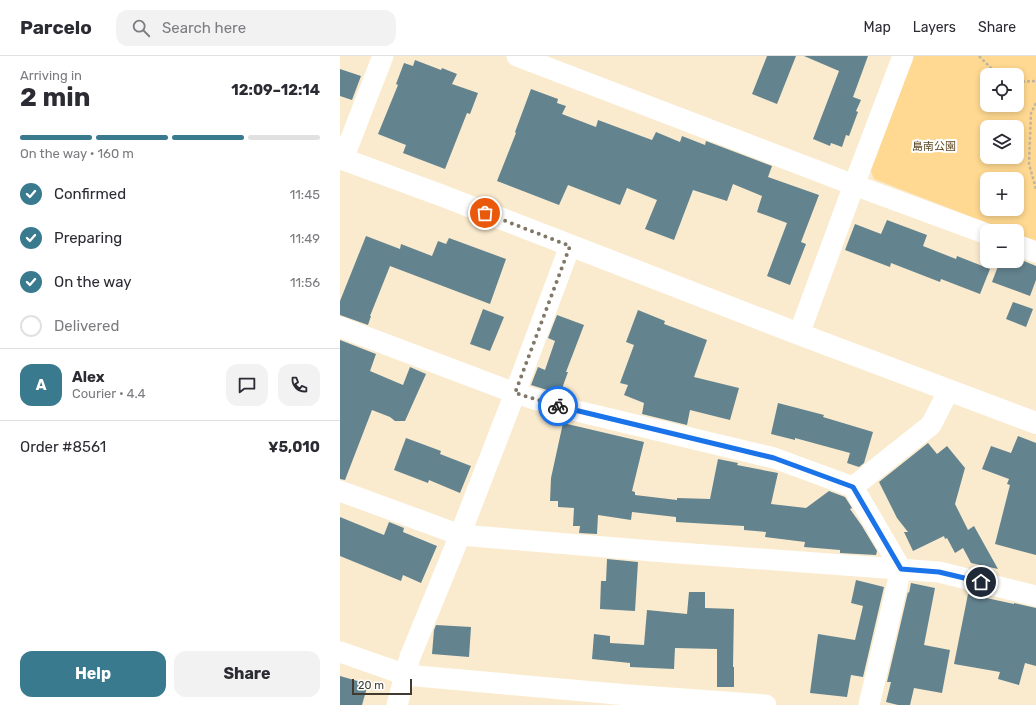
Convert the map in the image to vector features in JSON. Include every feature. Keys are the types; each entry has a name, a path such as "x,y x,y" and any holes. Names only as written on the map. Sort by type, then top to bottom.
{"street":[{"path":"383,56 342,159 1036,423"},
{"path":"517,56 854,185 980,231"},
{"path":"799,334 903,56"},
{"path":"397,705 410,657 460,535 570,246"},
{"path":"1024,248 1036,252"},
{"path":"340,327 515,393 560,407 774,458 853,487 901,569 869,705"},
{"path":"853,487 931,426 949,390"},
{"path":"340,491 460,535 939,572 1036,596"},
{"path":"340,652 406,675 628,700 766,705"}],"path":[{"path":"979,56 991,68"},
{"path":"1024,82 1036,81"},
{"path":"1036,103 1032,113 1029,164 1036,189"}],"green space":[{"name":"島南公園","path":"913,56 1036,56 1036,242 1024,238 1024,224 990,224 874,179 870,169"}],"building":[{"path":"767,56 796,56 777,104 752,94"},
{"path":"804,56 868,56 853,97 861,100 856,111 858,112 849,136 846,135 842,147 831,143 830,146 813,139 839,71"},
{"path":"415,60 441,70 442,68 457,74 452,84 478,93 470,114 467,113 445,169 403,153 406,145 378,134 398,85 396,84 404,63 413,66"},
{"path":"340,69 361,76 352,100 340,96"},
{"path":"531,89 558,99 557,103 566,106 562,114 596,127 598,120 652,140 656,132 680,142 682,136 705,145 706,141 772,166 768,177 819,195 801,242 806,244 790,285 767,276 787,223 757,212 762,196 733,184 727,201 693,190 674,240 645,229 657,200 627,188 620,205 568,185 559,205 497,181"},
{"path":"887,220 927,235 923,246 956,259 957,256 980,265 980,268 990,269 980,294 941,279 940,282 891,263 890,267 845,250 855,224 881,234"},
{"path":"366,236 400,249 401,244 432,256 438,241 446,244 449,238 506,259 490,304 390,266 370,316 368,325 340,315 340,301"},
{"path":"1024,261 1036,266 1036,280 1030,296 992,282 997,268 1024,268"},
{"path":"1013,302 1033,309 1026,327 1006,319"},
{"path":"483,309 504,317 490,351 470,344"},
{"path":"638,310 665,321 664,324 707,340 694,377 739,388 730,420 690,410 687,425 642,414 644,403 624,395 628,385 620,383 634,345 626,342"},
{"path":"557,315 584,325 566,372 568,372 560,394 531,385 538,367 545,370 555,341 548,338"},
{"path":"340,340 376,354 370,371 403,385 410,367 426,374 405,421 395,421 390,417 372,410 345,480 340,479"},
{"path":"778,403 824,415 823,417 873,432 864,463 859,467 847,463 850,453 795,438 795,440 771,434"},
{"path":"563,423 644,442 632,491 635,492 635,495 677,500 677,498 710,499 718,459 738,463 737,465 778,473 771,504 806,508 829,491 845,497 852,508 850,509 877,551 876,555 840,553 840,550 804,547 805,542 765,537 766,532 744,530 744,526 676,522 676,517 632,512 631,520 598,515 597,534 579,533 580,526 573,526 574,508 558,507 558,501 550,501 551,478"},
{"path":"1018,436 1036,443 1036,555 995,544 1010,485 1007,484 1009,479 982,469 991,446 1011,453"},
{"path":"406,438 441,451 440,454 471,466 460,493 429,480 428,483 394,470"},
{"path":"928,443 937,454 947,446 965,468 955,504 968,530 974,526 998,569 971,563 963,548 955,553 947,538 945,539 944,536 913,551 904,532 908,532 897,518 879,482"},
{"path":"340,517 384,535 389,522 404,528 403,532 437,546 421,583 403,575 401,581 340,556"},
{"path":"607,559 638,562 635,611 600,609 601,581 606,581"},
{"path":"856,580 884,587 863,677 851,675 847,697 810,693 818,634 855,640 863,606 851,603"},
{"path":"911,583 935,588 924,645 950,650 942,693 914,688 910,705 898,705 886,702 891,682 887,682"},
{"path":"689,592 705,592 705,608 734,609 734,687 717,687 717,649 675,648 674,669 630,667 630,663 592,659 594,634 610,636 610,643 644,645 647,610 687,614"},
{"path":"968,594 1036,608 1036,666 1025,663 1019,685 998,679 1000,672 954,664"},
{"path":"436,625 471,627 469,657 432,654 434,630"},
{"path":"340,676 368,684 362,705 340,705"}],"way so far":[{"path":"485,213 570,246 515,393 558,406"}],"route":[{"path":"558,406 774,458 853,487 901,569 939,572 981,582"}]}
